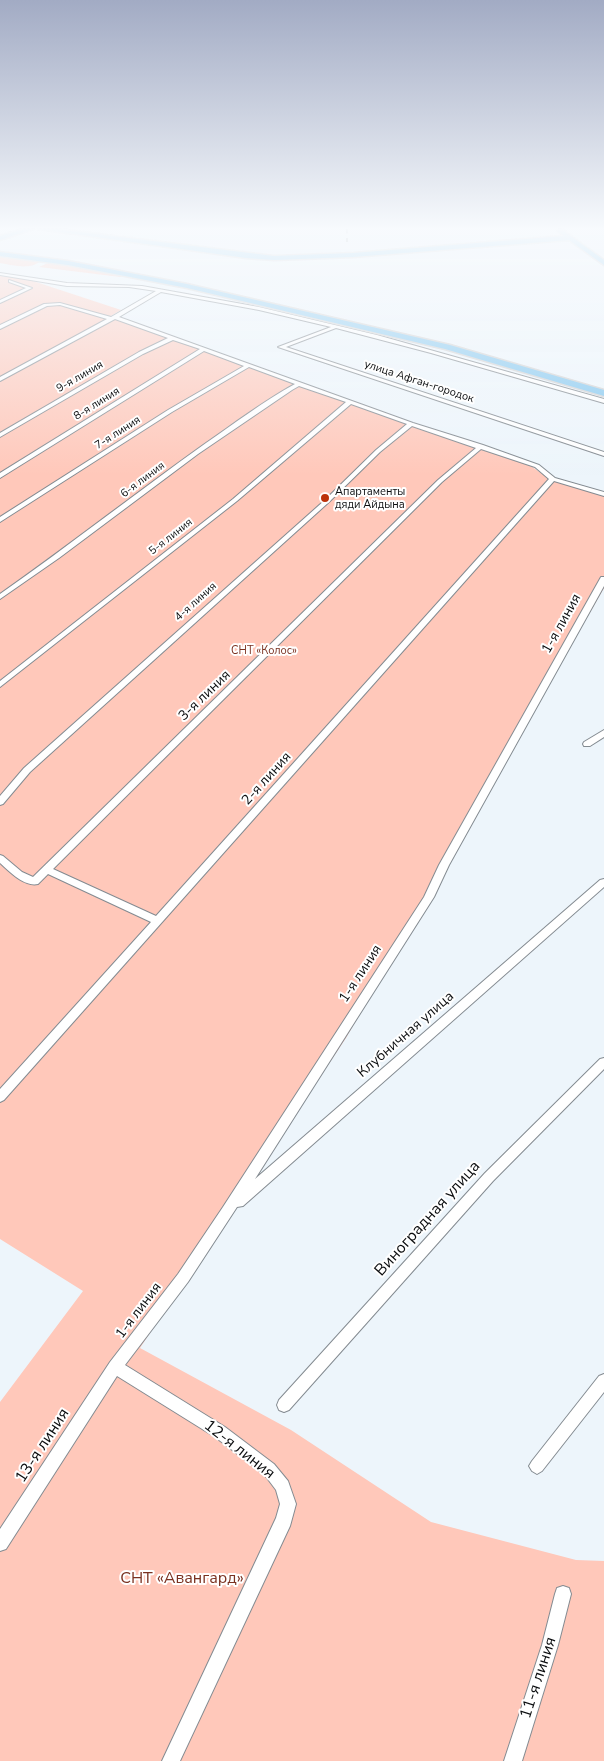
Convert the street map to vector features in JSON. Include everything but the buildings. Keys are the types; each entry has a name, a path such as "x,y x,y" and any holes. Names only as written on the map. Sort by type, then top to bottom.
{"main road":[{"path":"283,311 437,349 604,397"},
{"path":"295,311 447,347 604,393"}],"street":[{"path":"0,327 33,311"},
{"path":"87,311 204,348 411,424 537,466 553,479 604,494"},
{"path":"0,379 125,311"},
{"path":"266,311 425,350 604,401"},
{"name":"улица Афган-городок","path":"335,327 281,347 604,454"},
{"name":"9-я линия","path":"0,435 172,338"},
{"name":"8-я линия","path":"0,476 204,348"},
{"name":"7-я линия","path":"0,520 170,411 249,364"},
{"name":"6-я линия","path":"0,597 39,571 200,450 300,383"},
{"name":"5-я линия","path":"0,686 235,500 351,401"},
{"name":"4-я линия","path":"0,802 27,770 327,501 378,451 411,424"},
{"name":"3-я линия","path":"0,858 18,874 34,882 440,481 481,446"},
{"name":"2-я линия","path":"0,1096 553,479"},
{"name":"1-я линия","path":"115,1367 183,1278 228,1211 429,897 444,865 604,579"},
{"path":"587,744 604,733"},
{"path":"47,870 158,921"},
{"name":"Клубничная улица","path":"228,1211 604,882"},
{"name":"Виноградная улица","path":"284,1405 489,1176 604,1062"},
{"name":"13-я линия","path":"0,1543 115,1367"},
{"name":"12-я линия","path":"115,1367 220,1432 268,1469 283,1486 288,1504 284,1520 171,1761"},
{"path":"537,1466 604,1381"},
{"name":"11-я линия","path":"513,1761 550,1645 563,1594"}],"green space":[{"name":"СНТ «Колос»","path":"0,311 119,311 109,317 531,466 548,478 604,495 604,588 346,1038 140,1348 291,1430 431,1522 576,1560 604,1561 604,1761 0,1761 0,1402 83,1291 0,1239"}],"place":[{"name":"Апартаменты дяди Айдына","path":"325,498"}],"park label":[{"name":"СНТ «Авангард»","path":"182,1579"}]}
